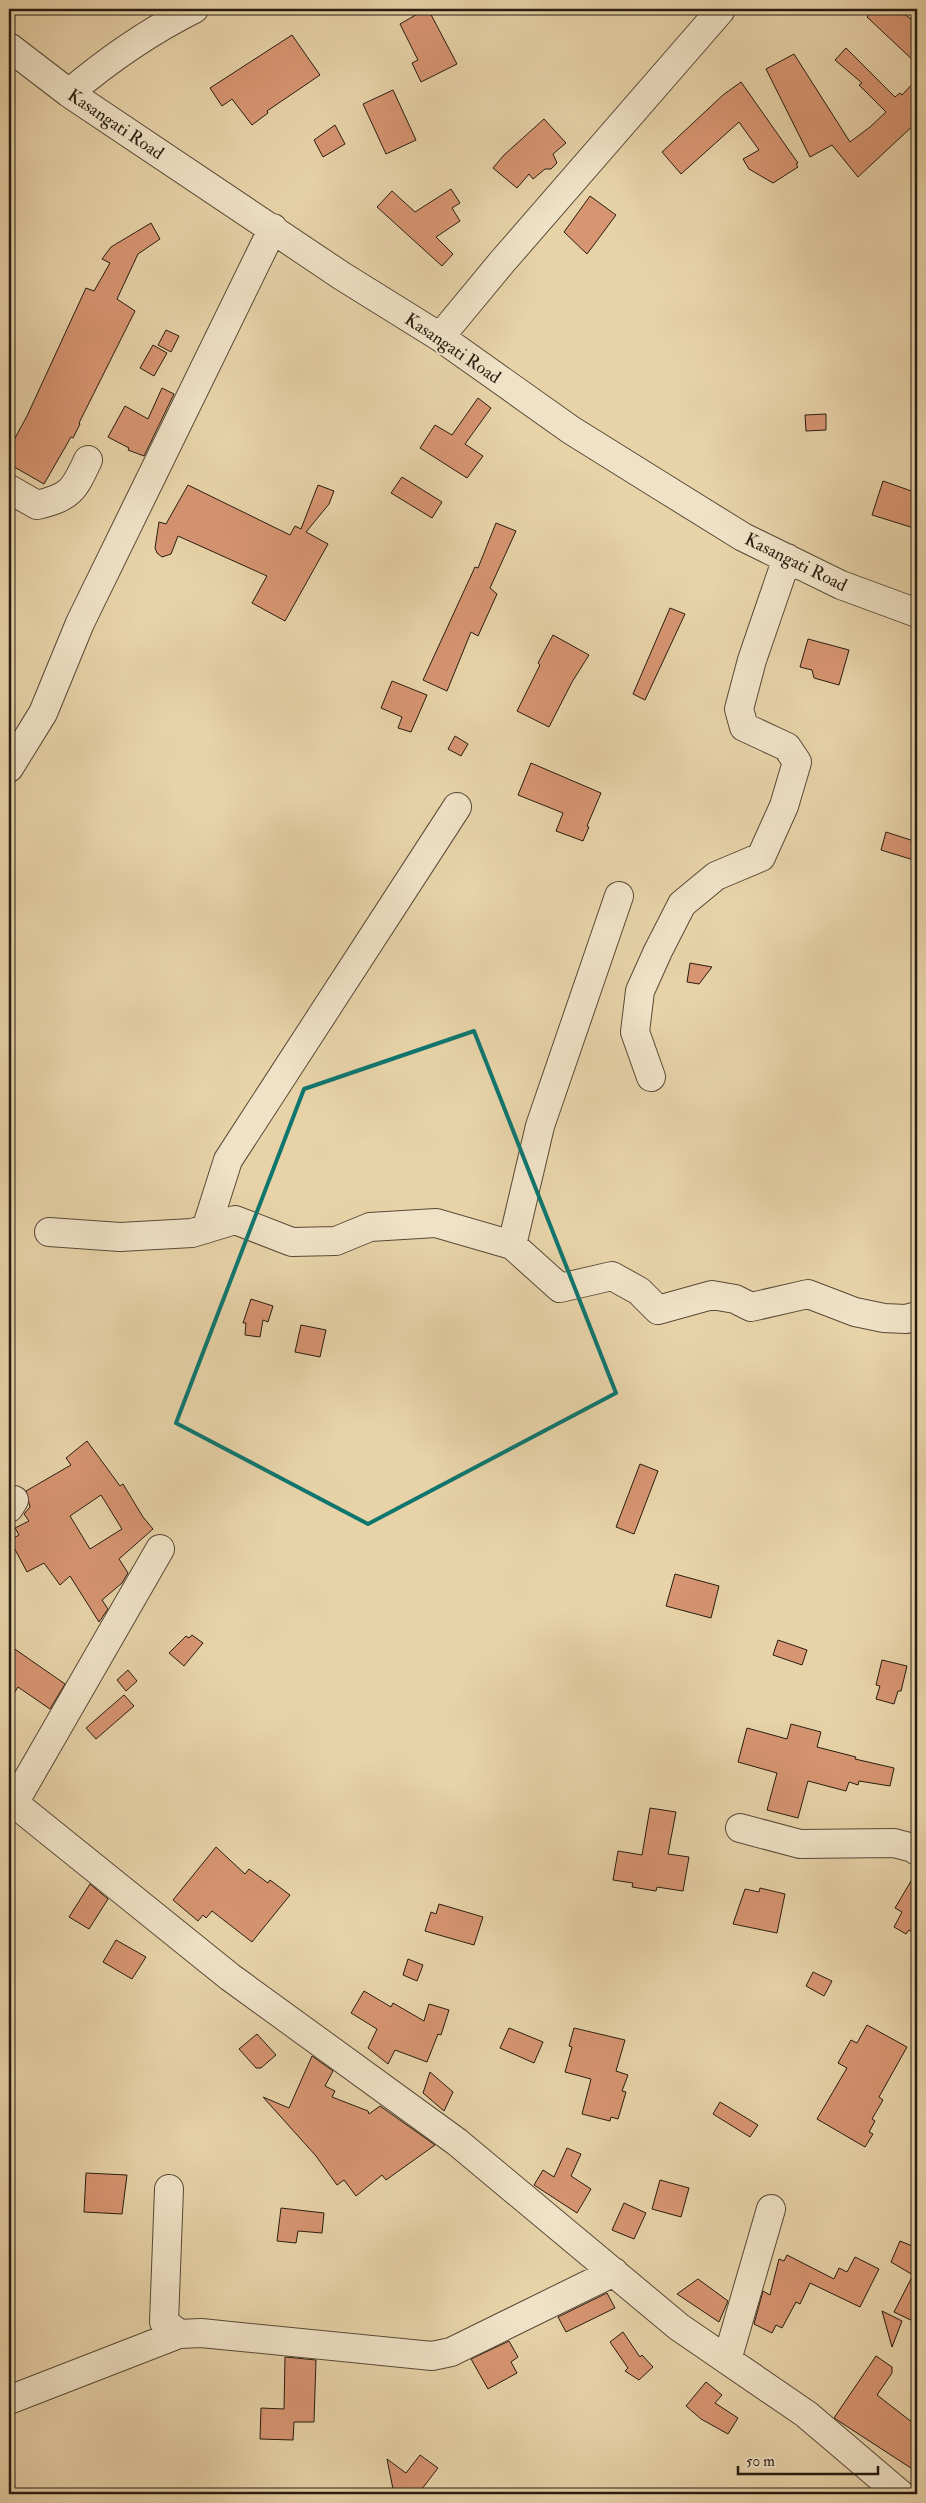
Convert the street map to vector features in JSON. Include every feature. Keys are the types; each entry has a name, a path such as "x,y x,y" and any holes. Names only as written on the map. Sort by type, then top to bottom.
{"street":[{"path":"69,93 112,57 164,24 194,9"},
{"path":"440,337 502,262 720,10"},
{"name":"Kasangati Road","path":"9,47 69,93 274,228 342,276 440,337 580,435 743,537 841,585 917,613"},
{"path":"9,768 43,713 80,623 274,228"},
{"path":"9,489 37,505 57,500 75,488 88,460"},
{"path":"651,1078 635,1032 640,991 658,951 682,904 716,876 761,857 784,806 797,762 787,747 744,727 739,709 752,660 787,558"},
{"path":"206,1229 228,1160 457,807"},
{"path":"512,1245 540,1126 619,896"},
{"path":"49,1232 120,1237 192,1233 235,1220 292,1242 327,1242 336,1241 370,1227 436,1223 512,1245 560,1288 612,1276 639,1291 658,1310 712,1295 735,1299 751,1307 808,1294 855,1312 884,1318 906,1319 917,1316"},
{"path":"160,1549 11,1802 230,1977 457,2142 679,2327 806,2414 900,2494"},
{"path":"740,1828 800,1844 894,1843 913,1848 917,1851"},
{"path":"169,2189 164,2322 179,2334"},
{"path":"727,2360 771,2209"},
{"path":"9,2400 179,2334 201,2333 432,2356 460,2348 614,2272"}],"highlighted area":[{"path":"474,1031 616,1393 368,1524 176,1423 304,1089"}],"building":[{"path":"428,9 457,64 421,82 412,63 418,60 400,24"},
{"path":"874,9 898,9 917,24 917,64 867,17"},
{"path":"292,35 320,75 267,111 268,113 252,125 232,99 222,106 210,88"},
{"path":"846,48 895,97 900,93 902,95 917,79 917,122 858,177 832,145 810,157 766,69 794,54 850,142 886,112 859,85 862,83 835,60"},
{"path":"741,82 798,163 796,164 798,167 773,183 749,169 743,159 759,150 739,122 681,174 662,152 723,95"},
{"path":"393,90 416,140 386,154 363,104"},
{"path":"544,119 566,143 553,154 557,163 551,169 545,169 533,179 529,174 517,188 493,168 504,155"},
{"path":"335,125 345,144 323,157 314,140"},
{"path":"451,189 460,203 452,208 460,221 436,237 453,254 442,266 377,207 392,191 415,212"},
{"path":"590,196 616,215 587,254 564,232"},
{"path":"151,223 160,239 138,254 117,299 135,311 73,438 71,437 44,484 9,464 9,449 27,416 86,288 94,291 110,263 102,259 111,247"},
{"path":"166,330 179,336 171,352 158,345"},
{"path":"153,345 167,353 154,376 140,368"},
{"path":"162,388 174,394 144,456 128,450 129,448 108,437 125,406 148,419"},
{"path":"478,398 491,408 465,444 483,456 467,478 420,448 435,425 452,435"},
{"path":"826,414 826,430 806,431 805,415"},
{"path":"402,477 442,502 432,518 391,493"},
{"path":"883,481 917,493 917,529 872,515"},
{"path":"188,485 290,535 295,526 301,529 318,485 334,491 329,504 306,532 328,544 285,621 252,603 267,576 178,536 171,554 162,557 157,553 155,548 159,522 166,524"},
{"path":"496,523 516,531 490,588 497,594 478,636 471,632 447,691 423,680 475,567 478,568"},
{"path":"670,608 685,614 645,700 633,694"},
{"path":"553,635 589,655 572,682 549,727 517,711 540,665 538,663"},
{"path":"808,639 849,650 839,685 814,678 812,670 800,667"},
{"path":"392,681 427,695 411,732 398,728 402,717 381,708"},
{"path":"455,736 468,744 461,756 448,749"},
{"path":"531,763 601,793 587,826 589,827 583,841 556,831 563,813 518,795"},
{"path":"886,832 917,842 917,861 881,850"},
{"path":"690,963 712,967 699,984 687,982"},
{"path":"251,1299 273,1306 268,1322 263,1320 260,1337 245,1335 246,1323 243,1323"},
{"path":"301,1325 326,1330 320,1357 295,1352"},
{"path":"87,1441 120,1486 123,1484 143,1517 153,1529 119,1559 128,1573 122,1583 102,1600 108,1609 99,1622 70,1576 60,1585 44,1563 27,1572 10,1540 19,1535 15,1528 29,1521 24,1514 30,1507 26,1491 71,1465 66,1458","holes":["101,1495 122,1529 90,1549 70,1516"]},
{"path":"640,1464 658,1471 634,1534 616,1527"},
{"path":"675,1574 719,1586 711,1618 666,1606"},
{"path":"192,1635 203,1643 184,1666 169,1653 186,1636 189,1638"},
{"path":"778,1640 807,1650 802,1665 773,1655"},
{"path":"9,1645 65,1684 50,1709 18,1687 9,1701"},
{"path":"882,1660 907,1666 901,1691 898,1691 894,1704 876,1699 880,1686 876,1685"},
{"path":"128,1670 137,1681 126,1691 117,1680"},
{"path":"124,1695 134,1706 96,1739 86,1728"},
{"path":"791,1724 821,1732 817,1747 856,1757 855,1759 894,1768 890,1786 859,1781 858,1785 849,1782 846,1791 808,1781 798,1818 767,1810 777,1773 738,1762 747,1728 787,1739"},
{"path":"650,1808 676,1812 668,1854 689,1857 683,1891 657,1887 656,1891 632,1887 633,1883 613,1880 618,1851 642,1855"},
{"path":"216,1847 245,1874 249,1869 268,1883 270,1880 290,1895 252,1942 212,1911 206,1918 203,1915 198,1921 173,1900"},
{"path":"917,1871 917,1935 909,1930 906,1934 894,1927 902,1912 895,1908"},
{"path":"90,1884 108,1899 89,1929 69,1917"},
{"path":"760,1888 785,1894 777,1933 733,1924 745,1889 759,1892"},
{"path":"439,1904 483,1917 474,1945 425,1931 431,1912 436,1914"},
{"path":"116,1940 146,1957 132,1979 103,1962"},
{"path":"408,1959 423,1965 417,1981 403,1975"},
{"path":"813,1972 832,1981 824,1996 806,1986"},
{"path":"364,1991 391,2007 393,2003 424,2021 429,2004 449,2010 441,2035 438,2034 427,2062 395,2050 388,2064 368,2048 377,2029 351,2013"},
{"path":"867,2025 907,2047 879,2097 883,2100 872,2119 875,2121 869,2132 873,2134 865,2147 817,2119 847,2068 838,2063 851,2040 857,2043"},
{"path":"509,2028 543,2042 534,2063 500,2048"},
{"path":"574,2028 625,2040 616,2071 628,2075 622,2091 626,2092 618,2119 611,2117 610,2121 582,2114 591,2079 565,2072 572,2047 569,2046"},
{"path":"257,2034 276,2055 261,2068 256,2068 239,2049"},
{"path":"312,2056 333,2071 325,2086 335,2091 332,2097 368,2111 369,2114 380,2106 435,2145 386,2180 382,2175 356,2196 344,2180 337,2185 316,2156 263,2097 289,2108"},
{"path":"430,2072 453,2092 444,2111 423,2093"},
{"path":"720,2102 758,2125 750,2137 713,2114"},
{"path":"567,2148 581,2154 571,2176 591,2189 577,2213 534,2185 543,2170 554,2177"},
{"path":"86,2173 127,2175 122,2214 84,2212"},
{"path":"660,2180 689,2188 681,2217 652,2209"},
{"path":"624,2203 646,2213 634,2239 612,2230"},
{"path":"281,2208 324,2213 322,2233 298,2231 296,2243 277,2241"},
{"path":"900,2241 917,2248 917,2323 894,2312 913,2275 891,2262"},
{"path":"787,2255 834,2279 839,2268 847,2272 855,2257 879,2269 860,2307 810,2283 800,2304 796,2302 782,2328 776,2325 772,2333 754,2324 763,2291 770,2295 779,2259 784,2261"},
{"path":"698,2279 728,2301 719,2322 677,2294"},
{"path":"607,2293 615,2308 566,2332 558,2317"},
{"path":"882,2311 902,2321 892,2347"},
{"path":"623,2332 640,2357 642,2355 653,2367 639,2380 625,2371 628,2368 610,2342"},
{"path":"509,2341 518,2357 511,2362 517,2373 488,2389 471,2359"},
{"path":"876,2356 892,2367 892,2373 877,2395 917,2426 917,2472 834,2418"},
{"path":"285,2357 316,2360 314,2422 294,2422 293,2440 260,2439 261,2408 284,2409"},
{"path":"706,2382 722,2395 715,2403 738,2418 728,2434 701,2419 686,2406"},
{"path":"420,2455 438,2468 418,2494 394,2494 387,2459 406,2473"}]}
